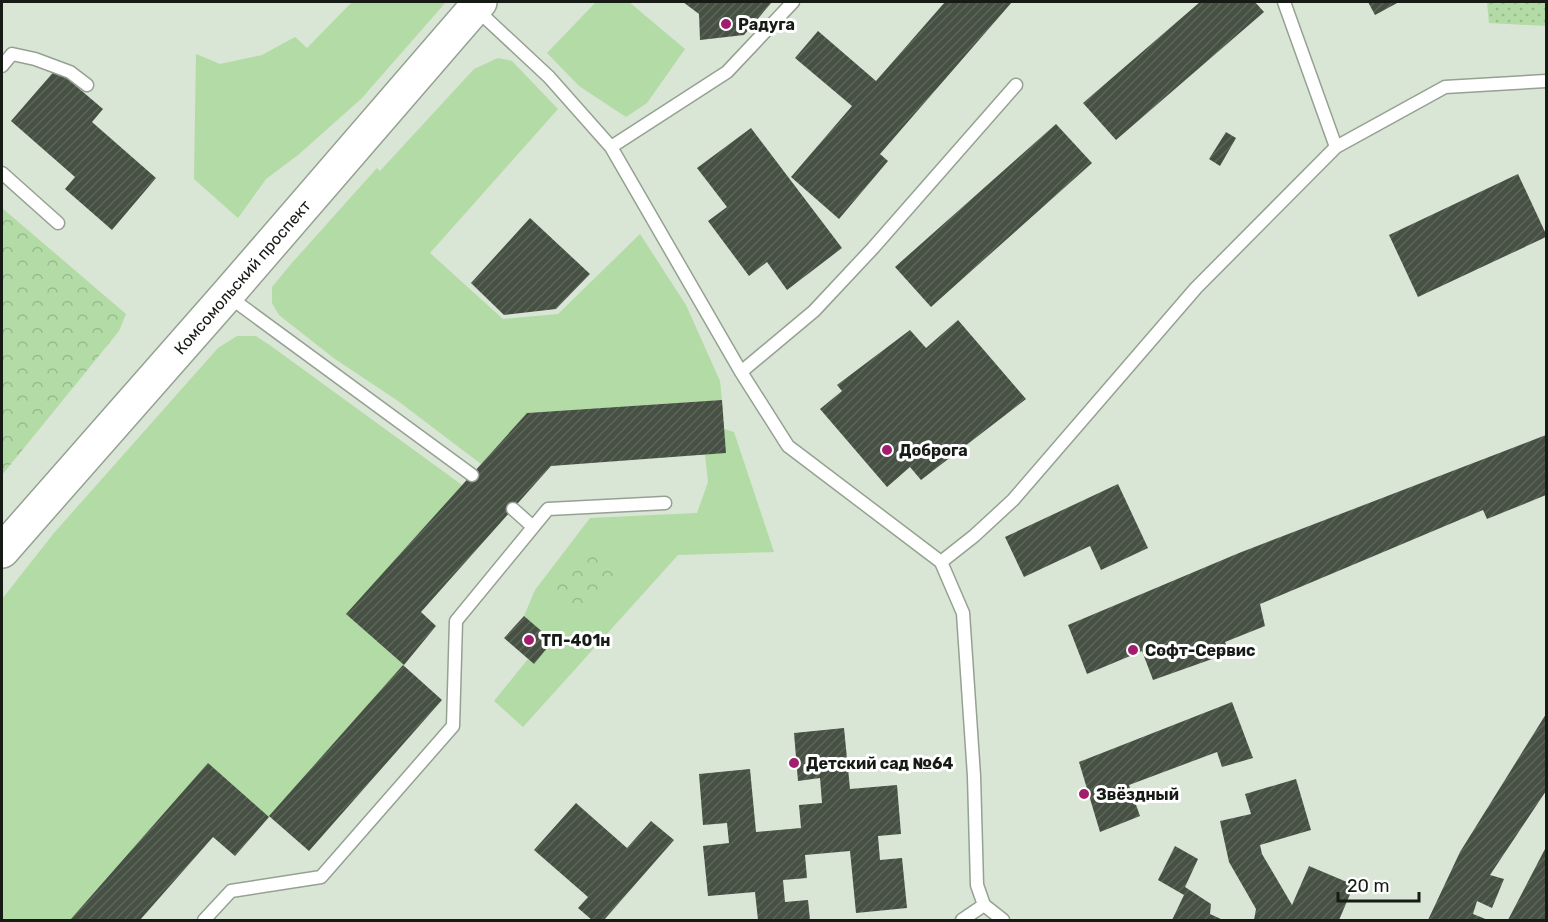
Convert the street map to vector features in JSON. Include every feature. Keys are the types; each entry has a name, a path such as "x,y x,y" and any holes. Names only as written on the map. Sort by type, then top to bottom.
{"main road":[{"name":"Комсомольский проспект","path":"2,551 227,296 477,4"}],"lane":[{"path":"611,147 727,72 793,2"},
{"path":"1284,2 1336,147"},
{"path":"477,4 549,77 611,147 741,372 788,446 941,562 963,613 974,776 976,885 984,905 1003,921"},
{"path":"2,45 12,54 35,59 70,72 87,85"},
{"path":"2,66 12,54"},
{"path":"941,562 974,536 1013,500 1196,288 1336,147 1445,87 1546,81"},
{"path":"741,372 814,311 873,248 1016,85"},
{"path":"2,173 58,223"},
{"path":"227,296 471,475"},
{"path":"204,921 231,891 321,877 453,726 456,621 548,509 665,503"},
{"path":"513,509 532,526"},
{"path":"962,921 984,905"}],"green space":[{"path":"352,2 446,2 361,99 298,155 266,179 238,218 194,179 196,54 220,64 262,55 295,37 307,48"},
{"path":"596,2 629,2 685,49 647,103 626,117 579,86 547,53"},
{"path":"1487,2 1546,2 1546,26 1489,23"},
{"path":"498,58 512,61 558,109 430,253 503,319 558,314 640,234 686,305 720,381 722,400 527,413 481,464 398,401 335,359 279,315 272,303 272,287 291,264 377,168 380,171 474,69"},
{"path":"2,208 126,314 119,331 2,475"},
{"path":"237,336 256,336 462,485 347,614 404,665 269,817 208,764 70,920 2,920 2,599 54,533 218,348"},
{"path":"724,429 734,432 774,552 678,555 523,727 494,701 528,659 534,663 553,642 524,616 535,590 590,518 697,513 708,482 705,454 726,453"},
{"path":"588,544 619,569 583,614 552,590"}],"building":[{"name":"Радуга","path":"683,2 772,2 744,35 700,40 699,14"},
{"path":"945,2 1012,2 880,154 888,161 839,219 791,177 852,106 795,58 818,31 876,81"},
{"path":"1200,2 1255,2 1264,12 1116,140 1083,103"},
{"path":"1368,2 1399,2 1375,15"},
{"path":"56,69 103,109 92,122 156,178 112,230 65,189 75,177 11,121"},
{"path":"1056,124 1092,163 931,307 895,267"},
{"path":"751,128 842,248 787,290 767,262 749,276 708,221 727,207 697,168"},
{"path":"1226,132 1236,138 1220,166 1209,159"},
{"path":"1518,174 1546,237 1418,297 1389,235"},
{"path":"530,218 590,274 556,309 504,315 471,283"},
{"path":"958,320 1026,399 921,480 910,467 887,487 820,409 842,391 837,385 910,330 926,348"},
{"path":"722,400 726,453 551,466 421,612 436,626 404,665 346,614 527,413"},
{"path":"1546,435 1546,495 1487,519 1483,510 1260,604 1265,626 1225,642 1229,653 1153,680 1142,651 1087,674 1068,625 1239,553"},
{"path":"1118,484 1148,548 1101,570 1090,546 1024,577 1005,537"},
{"name":"ТП-401н","path":"524,616 553,641 534,664 504,638"},
{"path":"403,665 442,700 309,851 269,816"},
{"path":"1232,702 1253,758 1222,767 1217,752 1129,785 1140,816 1100,832 1079,762"},
{"path":"1546,714 1546,791 1490,875 1504,879 1492,908 1477,901 1473,914 1488,920 1428,920 1460,852"},
{"path":"844,728 850,789 897,785 901,834 878,836 880,860 902,858 907,908 856,913 850,851 805,855 807,878 783,880 785,902 808,900 810,920 758,920 755,892 708,896 703,846 729,843 727,823 703,825 699,774 750,769 756,832 801,828 799,805 822,803 820,778 798,781 794,733"},
{"path":"208,763 269,817 235,856 213,837 140,920 70,920"},
{"path":"1296,779 1311,830 1260,845 1262,854 1292,905 1309,866 1354,885 1339,920 1254,920 1256,909 1229,862 1220,821 1251,814 1245,794"},
{"path":"576,803 627,848 651,821 674,840 604,920 592,920 578,908 588,897 534,850"},
{"path":"1175,846 1198,859 1185,887 1211,904 1210,914 1223,920 1172,920 1184,895 1158,880"},
{"path":"1546,847 1546,920 1508,920 1509,918"}],"place":[{"name":"Радуга","path":"726,24"},
{"name":"Доброга","path":"887,450"},
{"name":"ТП-401н","path":"529,640"},
{"name":"Софт-Сервис","path":"1133,650"},
{"name":"Детский сад №64","path":"794,763"},
{"name":"Звёздный","path":"1084,794"}]}
